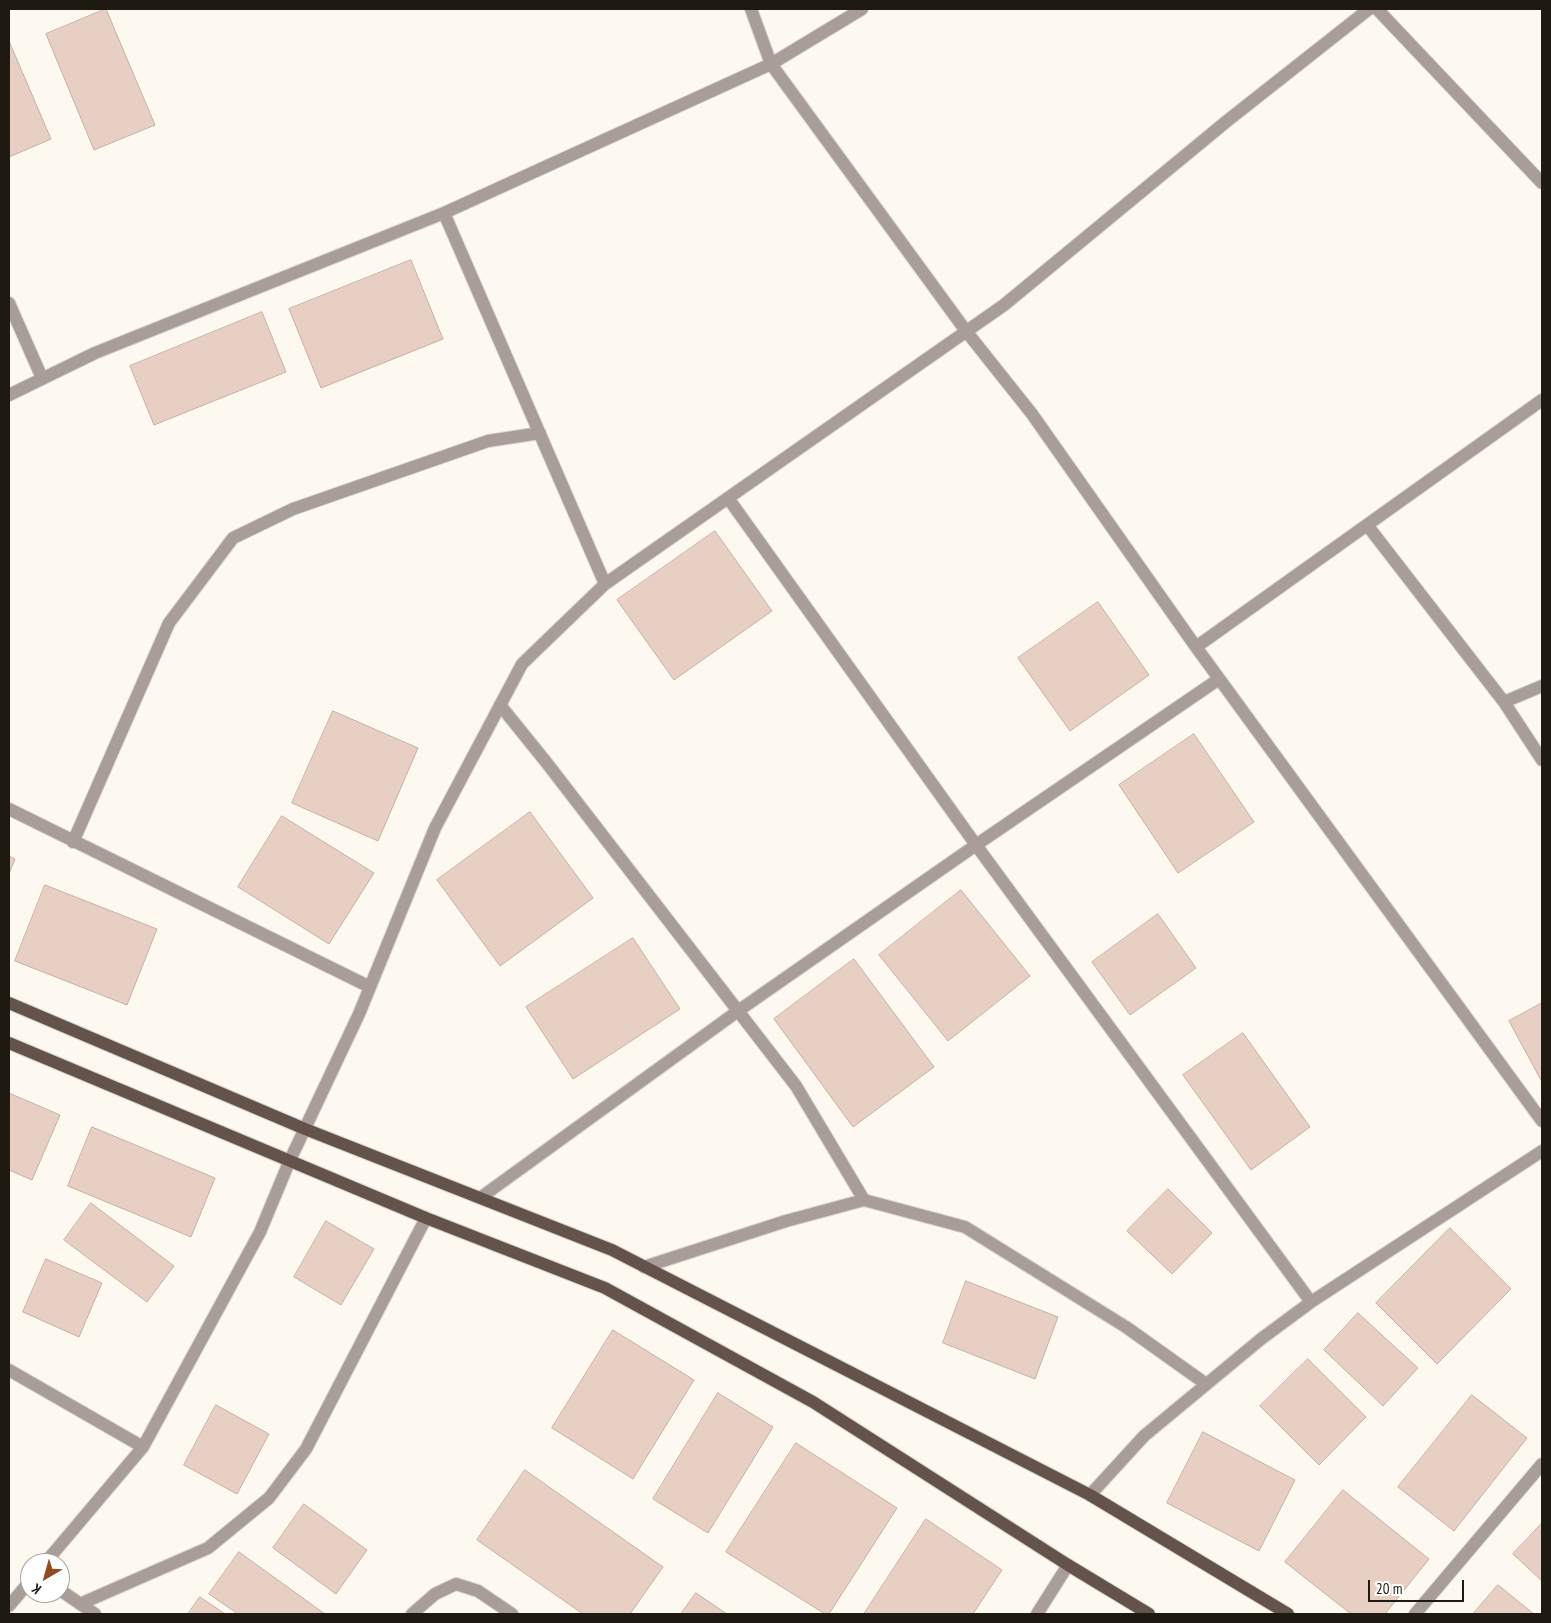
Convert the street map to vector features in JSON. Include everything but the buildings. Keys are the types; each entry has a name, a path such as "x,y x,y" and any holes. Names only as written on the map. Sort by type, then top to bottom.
{"main road":[{"path":"9,1002 305,1129 612,1250 1090,1495 1288,1614"},
{"path":"9,1043 426,1218 605,1288 813,1402 1068,1565 1149,1614"}],"street":[{"path":"750,9 771,64 966,331 1032,414 1219,679 1542,1121"},
{"path":"9,395 95,353 444,213 771,64 862,9"},
{"path":"53,1553 143,1447 260,1232 290,1160 359,1014 435,828 522,664 605,584 1004,305 1226,121 1368,9"},
{"path":"1378,9 1542,183"},
{"path":"444,213 605,584"},
{"path":"9,303 42,378"},
{"path":"1196,647 1542,400"},
{"path":"73,842 169,623 233,538 293,509 488,441 540,433"},
{"path":"728,498 976,846 1311,1302"},
{"path":"1367,525 1504,702 1542,760"},
{"path":"480,1198 738,1011 1219,679"},
{"path":"1504,702 1542,686"},
{"path":"500,705 796,1086 864,1200"},
{"path":"9,809 370,987"},
{"path":"1090,1495 1144,1436 1261,1338 1311,1302 1542,1151"},
{"path":"644,1267 786,1221 864,1200 964,1227 1126,1327 1206,1384"},
{"path":"80,1604 208,1548 269,1498 306,1449 426,1218"},
{"path":"9,1370 143,1447"},
{"path":"1414,1614 1542,1464"},
{"path":"1036,1614 1068,1565"},
{"path":"412,1614 434,1594 456,1584 478,1591 512,1614"},
{"path":"9,1606 20,1593"},
{"path":"70,1597 95,1614"}]}
